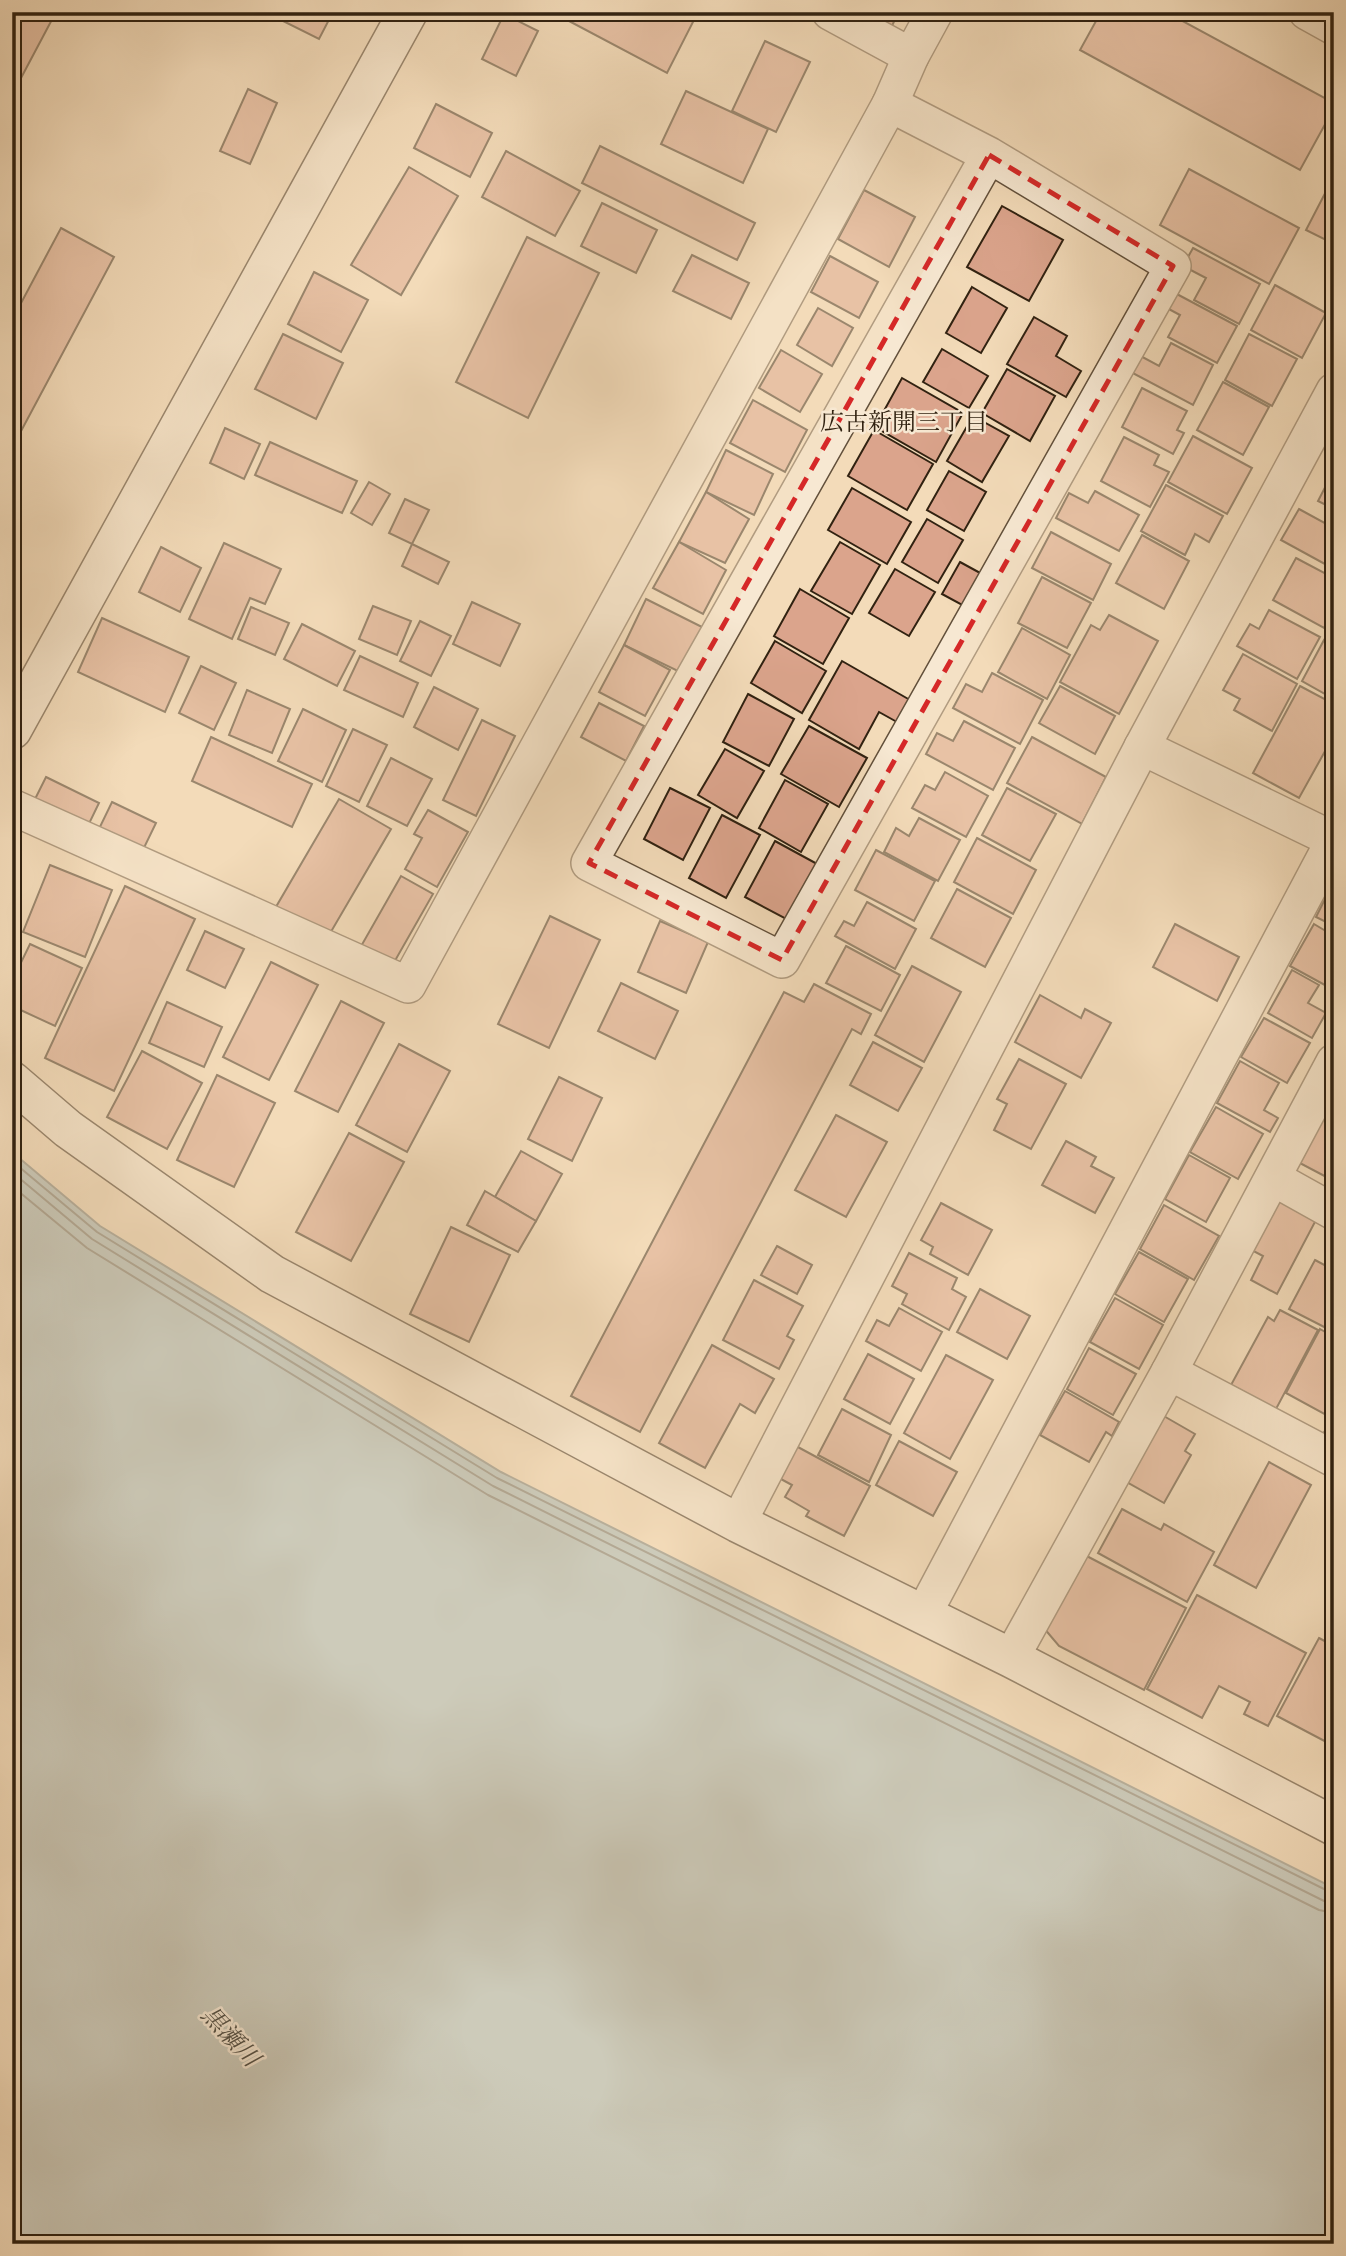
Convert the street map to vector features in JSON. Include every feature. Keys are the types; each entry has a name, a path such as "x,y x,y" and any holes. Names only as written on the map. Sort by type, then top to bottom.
{"street":[{"path":"12,730 408,12"},
{"path":"830,12 911,56"},
{"path":"12,807 408,985 890,104 911,56 935,12"},
{"path":"1307,12 1334,27"},
{"path":"890,104 989,155 1173,266 782,960 589,863 989,155"},
{"path":"738,1522 1142,747 1334,391"},
{"path":"923,1615 1334,840 1142,747"},
{"path":"1011,1658 1169,1372 1334,1062"},
{"path":"12,1082 68,1129 272,1274 738,1522 1011,1658 1334,1826"},
{"path":"1273,1178 1334,1212"},
{"path":"1169,1372 1334,1459"}],"highlighted area":[{"path":"989,155 1173,266 782,960 589,863"}],"water":[{"name":"黒瀬川","path":"12,1152 100,1226 501,1472 1334,1888 1334,2244 12,2244"}],"building":[{"path":"12,12 56,12 12,95"},
{"path":"287,12 333,12 319,39 283,21"},
{"path":"552,12 675,12 693,22 667,73"},
{"path":"862,12 896,12 898,13 892,26"},
{"path":"1101,12 1166,12 1334,103 1334,108 1300,170 1080,50"},
{"path":"504,14 538,31 516,76 482,59"},
{"path":"765,41 810,62 776,132 732,111"},
{"path":"248,89 277,103 250,164 220,151"},
{"path":"686,91 768,129 743,183 661,144"},
{"path":"436,104 492,133 470,177 414,148"},
{"path":"600,146 755,223 737,260 582,183"},
{"path":"506,151 580,191 555,236 482,197"},
{"path":"409,167 458,196 401,295 351,265"},
{"path":"1189,169 1299,228 1269,284 1160,225"},
{"path":"1334,176 1334,244 1306,230"},
{"path":"864,190 915,217 889,267 838,239"},
{"path":"602,203 657,230 636,273 581,246"},
{"path":"1002,206 1063,240 1029,301 967,267"},
{"path":"61,228 114,257 12,448 12,320"},
{"path":"527,237 599,273 528,418 456,382"},
{"path":"1193,248 1260,284 1239,324 1194,300 1206,278 1183,266"},
{"path":"692,255 749,283 731,319 673,291"},
{"path":"830,256 878,282 859,318 811,292"},
{"path":"314,272 368,300 341,352 288,324"},
{"path":"1275,285 1326,313 1302,358 1251,330"},
{"path":"972,287 1007,308 981,353 946,333"},
{"path":"1173,292 1237,326 1217,363 1168,337 1180,315 1165,307"},
{"path":"818,308 853,328 832,366 797,345"},
{"path":"1034,317 1067,336 1056,356 1081,371 1066,397 1007,364"},
{"path":"283,334 343,363 316,419 255,389"},
{"path":"1249,334 1297,359 1272,406 1225,380"},
{"path":"1171,343 1213,365 1193,405 1127,370 1135,353 1159,366"},
{"path":"942,349 988,376 969,408 923,382"},
{"path":"781,350 822,374 800,412 759,388"},
{"path":"1007,369 1055,396 1030,441 982,413"},
{"path":"902,378 963,413 936,462 875,427"},
{"path":"1223,382 1269,407 1243,455 1197,430"},
{"path":"1142,388 1187,411 1177,430 1184,433 1173,454 1122,427"},
{"path":"753,400 807,430 785,472 730,443"},
{"path":"973,416 1009,436 982,482 947,461"},
{"path":"225,428 260,444 244,479 210,463"},
{"path":"874,430 933,464 907,510 848,476"},
{"path":"1193,436 1252,468 1227,514 1168,482"},
{"path":"1124,437 1159,455 1154,465 1169,472 1150,507 1101,481"},
{"path":"270,442 357,481 342,513 255,475"},
{"path":"726,450 773,474 754,515 706,492"},
{"path":"1334,470 1334,509 1318,501"},
{"path":"949,471 986,492 964,531 927,510"},
{"path":"369,482 390,494 372,525 351,513"},
{"path":"1166,485 1223,516 1209,542 1195,534 1185,555 1141,531"},
{"path":"852,488 911,522 887,564 828,530"},
{"path":"1095,491 1139,515 1119,551 1056,518 1069,493 1088,503"},
{"path":"706,492 749,519 725,563 679,542"},
{"path":"405,499 429,510 412,544 389,533"},
{"path":"1299,509 1334,528 1334,569 1281,540"},
{"path":"927,519 963,540 938,583 902,562"},
{"path":"1051,532 1111,564 1093,600 1032,568"},
{"path":"1142,535 1189,561 1164,609 1116,583"},
{"path":"679,542 726,570 703,614 653,588"},
{"path":"840,542 880,565 852,614 811,591"},
{"path":"224,543 281,569 265,604 250,598 232,639 189,619"},
{"path":"412,544 449,562 438,584 402,566"},
{"path":"161,547 201,568 180,612 139,592"},
{"path":"1296,558 1334,578 1334,609 1324,628 1273,600"},
{"path":"960,562 982,574 964,606 942,594"},
{"path":"895,569 935,592 909,636 869,613"},
{"path":"1042,577 1091,603 1067,648 1018,623"},
{"path":"800,589 849,618 823,664 774,636"},
{"path":"646,599 704,628 682,673 624,645"},
{"path":"472,602 520,624 500,666 453,644"},
{"path":"373,606 411,621 397,655 359,639"},
{"path":"251,607 289,623 275,655 238,639"},
{"path":"1269,610 1320,637 1297,679 1237,646 1250,624 1259,629"},
{"path":"1109,615 1158,641 1119,714 1060,682 1091,625 1100,630"},
{"path":"102,618 189,657 165,712 78,672"},
{"path":"420,621 451,636 431,676 400,661"},
{"path":"302,624 355,651 337,686 284,659"},
{"path":"1022,628 1070,655 1047,699 998,672"},
{"path":"1324,640 1334,646 1334,699 1302,681"},
{"path":"775,641 826,671 802,713 751,683"},
{"path":"624,645 670,670 645,716 599,692"},
{"path":"1243,654 1297,684 1272,731 1234,710 1240,699 1223,690"},
{"path":"360,656 418,683 403,717 344,690"},
{"path":"842,661 910,700 897,722 879,712 859,749 809,720"},
{"path":"201,666 236,683 214,730 179,713"},
{"path":"992,673 1043,700 1020,744 953,708 966,684 982,692"},
{"path":"1060,686 1115,716 1095,754 1039,723"},
{"path":"1300,686 1334,704 1334,735 1299,798 1253,773"},
{"path":"434,687 478,709 458,750 414,727"},
{"path":"247,690 290,709 272,753 229,735"},
{"path":"748,694 794,719 769,766 723,742"},
{"path":"599,703 644,726 626,761 581,737"},
{"path":"303,709 346,730 322,782 278,761"},
{"path":"482,720 515,736 476,816 443,800"},
{"path":"964,721 1015,748 993,790 926,754 937,733 953,741"},
{"path":"809,726 867,758 839,807 781,774"},
{"path":"353,729 387,745 359,802 326,786"},
{"path":"211,737 312,784 292,827 192,781"},
{"path":"1032,737 1106,777 1082,824 1007,783"},
{"path":"725,749 764,771 737,818 698,795"},
{"path":"391,758 432,779 407,826 367,806"},
{"path":"945,772 988,796 966,837 912,808 925,785 935,790"},
{"path":"46,777 99,803 84,834 31,807"},
{"path":"785,780 828,804 801,852 759,828"},
{"path":"670,788 710,808 683,860 644,839"},
{"path":"1007,788 1056,814 1030,861 982,835"},
{"path":"339,799 391,829 325,942 273,912"},
{"path":"112,802 156,823 140,856 96,835"},
{"path":"428,810 468,832 437,887 405,869 422,838 414,834"},
{"path":"722,815 760,835 726,898 689,878"},
{"path":"919,818 960,840 938,881 884,852 896,828 909,836"},
{"path":"977,838 1036,870 1013,914 954,882"},
{"path":"775,841 819,865 790,921 745,897"},
{"path":"876,850 935,881 914,921 855,890"},
{"path":"50,865 112,890 85,957 23,932"},
{"path":"401,876 433,894 392,966 360,948"},
{"path":"1334,881 1334,926 1316,917"},
{"path":"125,886 195,919 114,1091 45,1058"},
{"path":"957,889 1011,918 985,967 931,938"},
{"path":"867,902 916,929 895,969 835,936 844,921 854,926"},
{"path":"550,916 600,940 549,1048 498,1024"},
{"path":"660,921 708,942 686,993 638,972"},
{"path":"1175,924 1239,957 1217,1001 1153,967"},
{"path":"1314,924 1334,936 1334,990 1290,966"},
{"path":"205,931 244,949 225,988 187,970"},
{"path":"30,944 82,968 55,1026 12,1006 12,981"},
{"path":"846,946 900,975 881,1011 826,983"},
{"path":"271,962 318,985 269,1080 223,1057"},
{"path":"912,966 961,992 924,1062 875,1035"},
{"path":"1292,970 1319,985 1308,1003 1326,1013 1312,1038 1268,1013"},
{"path":"621,983 678,1011 655,1059 598,1031"},
{"path":"814,984 871,1014 861,1034 852,1029 640,1432 571,1396 784,992 804,1002"},
{"path":"1040,995 1081,1018 1085,1009 1111,1023 1081,1078 1015,1042"},
{"path":"341,1001 384,1023 338,1112 295,1091"},
{"path":"167,1002 222,1027 204,1067 149,1043"},
{"path":"1264,1018 1310,1043 1287,1083 1241,1057"},
{"path":"873,1042 922,1068 898,1111 850,1085"},
{"path":"399,1044 450,1071 407,1152 356,1125"},
{"path":"142,1051 202,1083 167,1149 107,1117"},
{"path":"1019,1059 1066,1084 1031,1149 994,1130 1007,1104 997,1099"},
{"path":"1240,1061 1279,1083 1264,1110 1278,1118 1270,1132 1217,1103"},
{"path":"217,1075 275,1103 234,1187 177,1160"},
{"path":"559,1077 602,1098 572,1161 528,1139"},
{"path":"1324,1099 1334,1104 1334,1181 1296,1161"},
{"path":"1216,1107 1263,1134 1238,1179 1190,1152"},
{"path":"836,1115 887,1142 846,1217 795,1190"},
{"path":"349,1133 404,1162 351,1261 296,1232"},
{"path":"1066,1141 1096,1157 1091,1166 1114,1178 1095,1213 1042,1185"},
{"path":"521,1151 562,1174 536,1221 495,1197"},
{"path":"1189,1155 1230,1178 1206,1222 1165,1199"},
{"path":"485,1191 536,1221 518,1252 467,1225"},
{"path":"1279,1200 1316,1220 1277,1294 1251,1280 1263,1256 1242,1245"},
{"path":"941,1203 992,1230 968,1275 930,1254 933,1247 921,1240"},
{"path":"1164,1205 1219,1236 1194,1280 1140,1249"},
{"path":"451,1227 510,1255 469,1342 410,1314"},
{"path":"777,1246 812,1265 797,1294 761,1275"},
{"path":"1139,1252 1188,1279 1164,1322 1115,1294"},
{"path":"909,1253 957,1278 952,1289 966,1297 949,1330 902,1304 907,1294 892,1286"},
{"path":"1315,1260 1334,1270 1334,1332 1289,1309"},
{"path":"754,1280 803,1306 787,1336 794,1340 779,1369 723,1340"},
{"path":"980,1289 1030,1316 1007,1359 957,1332"},
{"path":"1115,1298 1163,1325 1139,1369 1090,1342"},
{"path":"899,1308 942,1332 921,1371 866,1341 877,1320 889,1326"},
{"path":"1280,1310 1318,1330 1276,1409 1231,1385 1268,1317 1274,1321"},
{"path":"1320,1329 1334,1337 1334,1405 1328,1416 1286,1393"},
{"path":"712,1345 774,1379 755,1413 740,1404 705,1468 659,1443"},
{"path":"1089,1348 1136,1374 1113,1415 1067,1389"},
{"path":"868,1354 914,1379 890,1424 844,1399"},
{"path":"946,1355 993,1380 950,1459 904,1433"},
{"path":"1065,1391 1119,1422 1112,1436 1106,1432 1089,1462 1040,1435"},
{"path":"842,1409 891,1435 869,1482 818,1455"},
{"path":"1162,1415 1195,1434 1185,1451 1191,1455 1164,1503 1125,1481"},
{"path":"1334,1415 1334,1440 1323,1434"},
{"path":"899,1441 957,1472 933,1516 876,1485"},
{"path":"796,1446 870,1486 844,1536 806,1516 809,1511 785,1497 792,1485 779,1478"},
{"path":"1269,1462 1311,1485 1256,1588 1214,1565"},
{"path":"1122,1509 1161,1530 1164,1524 1214,1552 1187,1602 1098,1553"},
{"path":"1081,1553 1186,1608 1144,1690 1059,1646 1043,1627"},
{"path":"1197,1595 1306,1653 1268,1726 1244,1714 1250,1702 1219,1686 1202,1718 1147,1689"},
{"path":"1319,1638 1332,1645 1334,1640 1334,1746 1277,1716"}],"district":[{"name":"広古新開三丁目","path":"904,421"}]}
